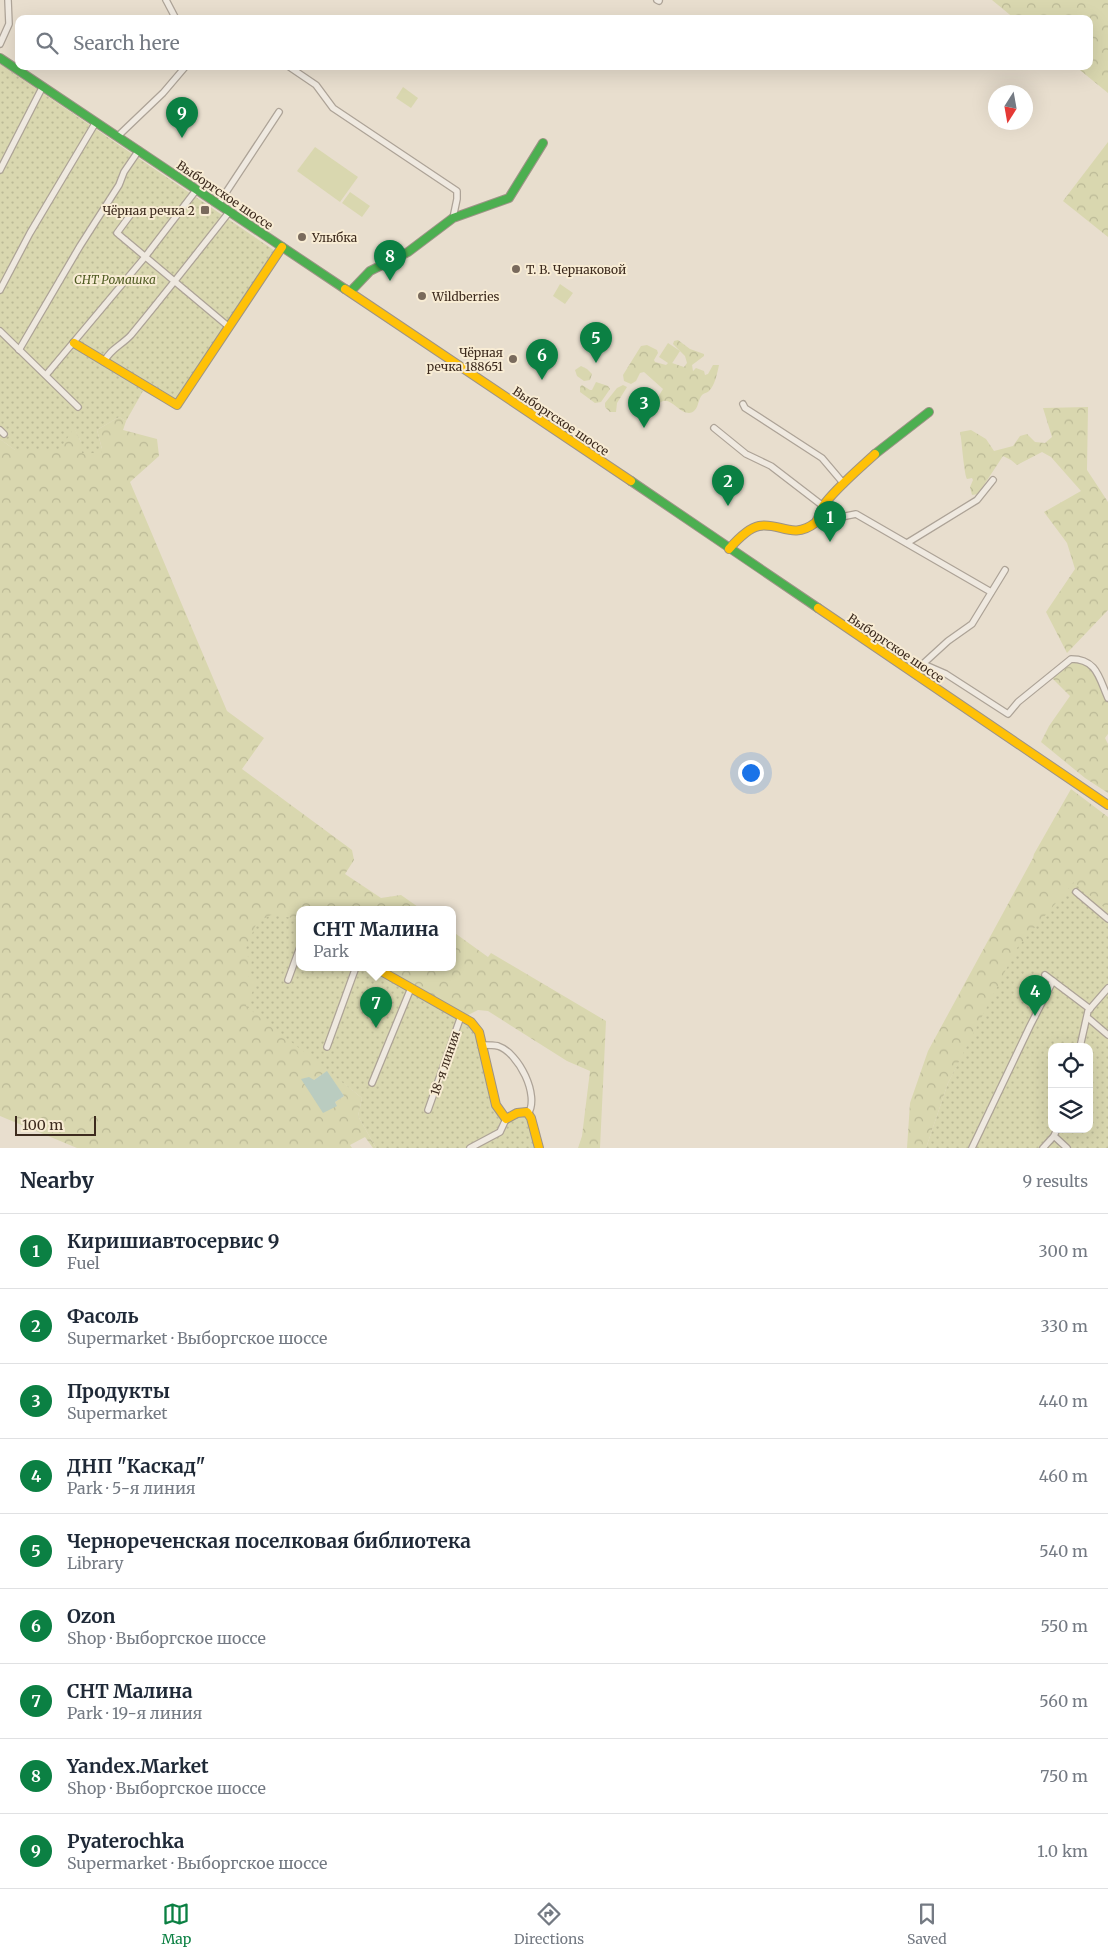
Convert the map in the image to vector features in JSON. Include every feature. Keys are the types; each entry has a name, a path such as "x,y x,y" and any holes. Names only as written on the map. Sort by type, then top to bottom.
{"main road":[{"name":"Выборгское шоссе","path":"0,58 15,68"},
{"name":"Выборгское шоссе","path":"18,70 230,210 1108,805"},
{"path":"350,292 370,272 408,252 453,218 509,198 543,142"},
{"path":"74,343 177,405 282,247"},
{"path":"729,549 737,540 758,526 770,526 788,531 802,529 816,522 823,506 883,446 929,412"},
{"path":"381,971 475,1025 482,1045 496,1105 506,1119 523,1111 528,1114 539,1148"}],"street":[{"path":"0,44 9,24 8,0"},
{"path":"166,0 174,15"},
{"path":"118,136 163,93 183,70"},
{"path":"294,70 316,85 333,108 457,192 453,218"},
{"path":"0,170 43,86"},
{"path":"219,203 279,112"},
{"path":"0,290 30,233 96,122"},
{"path":"19,350 80,246 119,185 124,172 139,150"},
{"path":"46,375 145,257 197,189"},
{"path":"104,362 108,353 129,338 230,210"},
{"path":"131,214 117,233 229,327"},
{"path":"0,331 78,407"},
{"path":"742,404 786,436 822,458 844,484"},
{"path":"714,428 746,454 771,466 823,506"},
{"path":"907,543 977,500 994,480"},
{"path":"816,522 856,514 991,592"},
{"path":"913,673 948,641 972,624 1005,570"},
{"path":"923,664 946,674 1008,714 1018,702 1071,659 1082,659 1094,667 1108,698"},
{"path":"1076,892 1108,919"},
{"path":"288,980 296,958"},
{"path":"327,1047 355,971"},
{"path":"1045,975 1090,1009"},
{"path":"972,1148 1053,981"},
{"path":"372,1083 411,988"},
{"path":"1081,1043 1090,1009 1108,988"},
{"name":"18-я линия","path":"428,1110 461,1016"},
{"path":"1088,1018 1108,1035"},
{"path":"482,1045 498,1046 513,1057 523,1071 531,1092 532,1108 528,1114"},
{"path":"470,1148 500,1132 506,1119"},
{"path":"1043,1148 1055,1133"},
{"path":"1054,1136 1067,1148"}],"green space":[{"path":"992,0 1108,0 1108,93 1080,70 1093,70 1093,15 1010,15"},
{"name":"СНТ Ромашка","path":"0,64 278,253 180,410 143,391 126,421 119,417 97,430 102,449 101,453 82,453 81,442 74,428 59,451 15,450 0,439"},
{"path":"403,87 418,98 411,108 396,98"},
{"path":"1108,142 1108,237 1063,201"},
{"path":"315,147 358,177 340,202 297,171"},
{"path":"350,192 370,206 362,217 342,203"},
{"path":"560,284 573,293 565,304 553,296"},
{"path":"678,340 690,349 704,354 692,365 693,371 696,368 704,371 705,375 708,374 713,365 719,365 717,376 711,389 700,397 695,411 684,412 671,403 663,401 651,411 652,403 663,389 644,372 640,373 636,381 631,384 624,381 623,375 641,346 647,345 657,350 655,362 666,365 669,362 684,367 687,363 685,356 673,344 674,341"},
{"path":"668,343 680,351 671,365 659,357"},
{"path":"581,366 592,374 590,380 584,381 577,376 575,370"},
{"path":"596,382 608,386 610,389 601,402 595,403 580,392 580,387 582,385 592,390"},
{"path":"623,385 627,387 617,403 616,412 610,412 605,407 605,403 617,388"},
{"path":"1088,407 1087,470 1108,502 1108,610 1067,653 1046,612 1075,569 1067,543 1044,512 1081,491 1051,457 1042,452 1017,465 1003,456 978,494 972,495 970,487 973,480 972,478 967,479 966,476 960,432 971,430 986,439 994,451 1013,446 1020,436 1027,434 1035,442 1045,443 1052,437 1043,408"},
{"path":"119,417 126,421 123,430 157,439 159,456 130,482 227,711 264,738 242,769 352,850 354,860 345,874 381,898 401,895 417,906 296,906 296,919 294,918 252,960 257,982 314,1059 362,1098 358,1116 376,1148 373,1148 365,1137 350,1145 352,1148 77,1148 0,1116 0,439 15,450 74,427 81,442 102,449 97,430","holes":["326,1072 344,1096 335,1102 337,1106 314,1080"]},
{"path":"1071,659 1094,667 1108,698 1108,734 1105,738 1108,744 1108,793 1085,778 1041,742 1049,726 1070,696 1050,676"},
{"path":"1071,789 1108,817 1108,911 1074,883 975,1032 948,1083 926,1148 907,1148 910,1103 928,1051"},
{"path":"1074,882 1108,911 1108,1148 926,1148 948,1083 1017,948"},
{"path":"271,915 296,919 296,971 381,971 475,1025 496,1105 510,1116 527,1112 539,1148 376,1148 358,1116 362,1098 246,1006 257,982 248,976 252,960 244,953 257,922"},
{"path":"456,934 488,957 491,953 606,1021 600,1148 578,1148 582,1136 590,1071 567,1061 488,1011 478,1010 464,1017 381,971 456,971"}],"shaded area":[{"path":"327,1071 344,1096 335,1102 337,1106 323,1113 301,1079 309,1077 314,1080"}],"traffic: fast":[{"path":"0,58 15,68"},
{"path":"18,70 345,289"},
{"path":"350,292 370,271 408,252 453,218 509,198 543,143"},
{"path":"875,454 929,412"},
{"path":"631,481 818,608"}],"traffic: slow":[{"path":"74,343 177,405 282,247"},
{"path":"345,289 631,481"},
{"path":"729,549 742,535 755,527 766,525 800,530 815,523 823,506 834,493 875,454"},
{"path":"818,608 1108,805"},
{"path":"381,971 471,1022 479,1032 496,1105 506,1119 517,1113 527,1112 531,1118 539,1148"}],"place":[{"name":"Pyaterochka","path":"182,138"},
{"name":"Чёрная речка 2","path":"205,210"},
{"name":"Улыбка","path":"302,237"},
{"name":"Т. В. Чернаковой","path":"516,269"},
{"name":"Yandex.Market","path":"390,281"},
{"name":"Wildberries","path":"422,296"},
{"name":"Чёрная речка 188651","path":"513,359"},
{"name":"Чернореченская поселковая библиотека","path":"596,363"},
{"name":"Ozon","path":"542,380"},
{"name":"Продукты","path":"644,428"},
{"name":"Фасоль","path":"728,506"},
{"name":"Киришиавтосервис 9","path":"830,542"},
{"name":"ДНП \"Каскад\"","path":"1035,1016"},
{"name":"СНТ Малина","path":"376,1028"}]}
